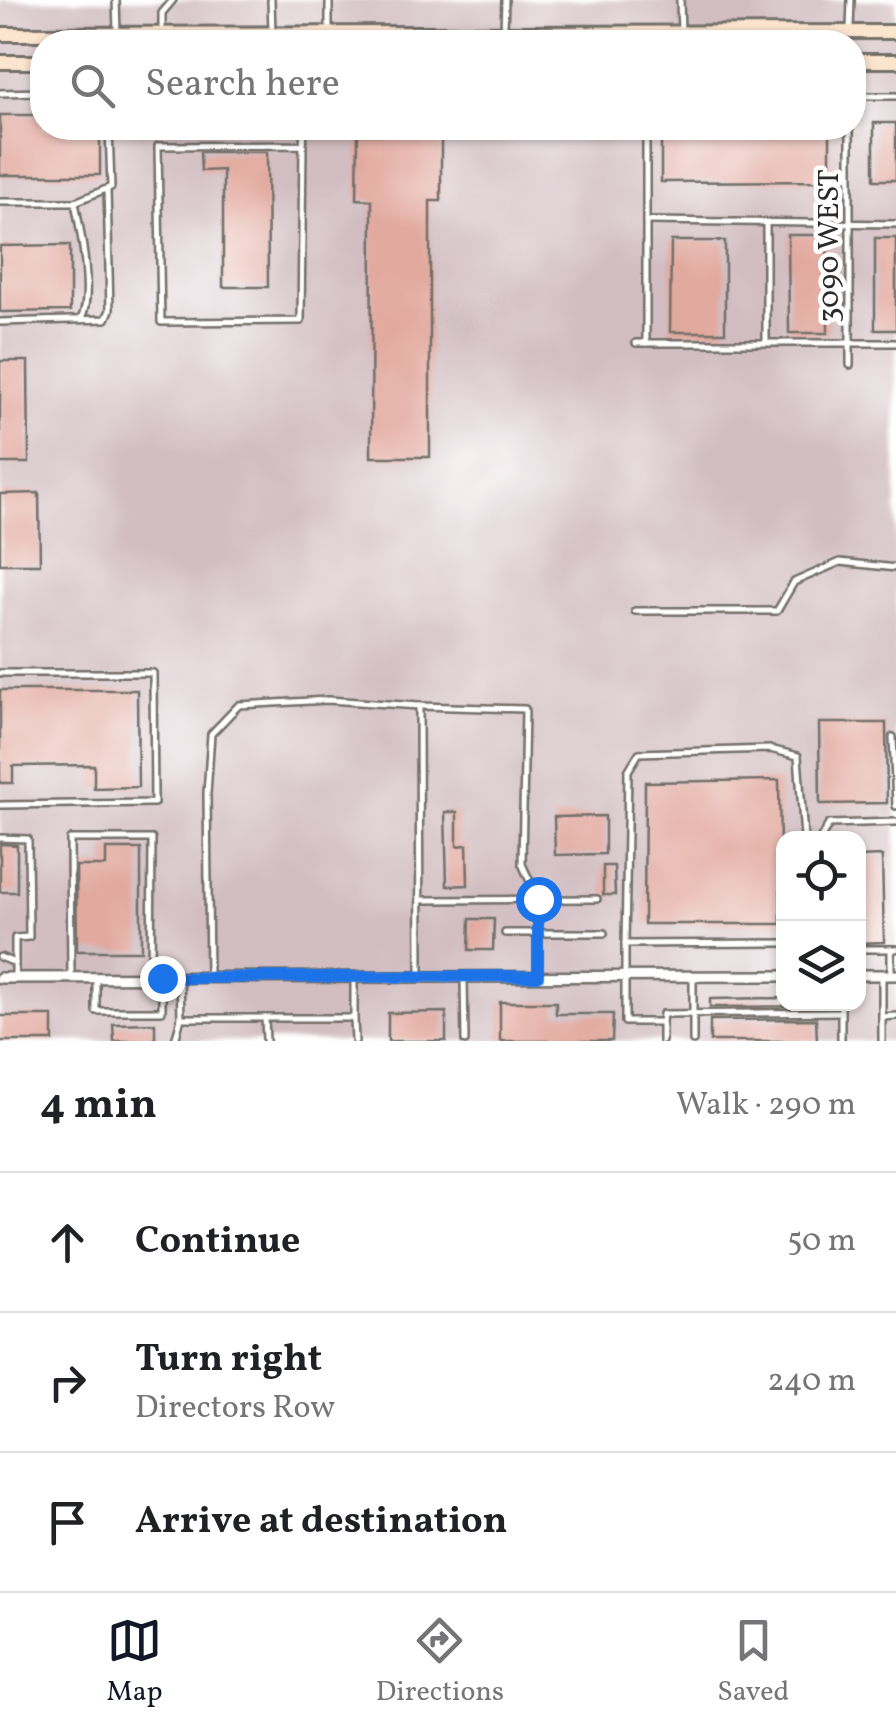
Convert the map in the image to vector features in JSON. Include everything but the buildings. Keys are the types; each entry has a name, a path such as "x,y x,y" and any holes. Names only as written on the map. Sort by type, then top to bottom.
{"main road":[{"path":"866,36 896,32"},
{"path":"0,34 30,34"},
{"path":"866,61 896,60"},
{"path":"0,62 30,62"}],"street":[{"path":"0,978 776,976"}],"lane":[{"path":"116,0 117,30"},
{"path":"161,30 162,13 173,0"},
{"path":"271,0 272,30"},
{"path":"329,0 329,30"},
{"path":"504,30 506,0"},
{"path":"680,0 681,30"},
{"path":"850,30 851,0"},
{"path":"0,93 30,92"},
{"path":"866,96 896,96"},
{"path":"0,202 74,202 111,187 109,140"},
{"path":"304,140 304,145 300,321 161,322 158,146 304,145"},
{"path":"646,140 646,343"},
{"name":"3090 WEST","path":"850,140 850,364"},
{"path":"0,322 106,319 110,310 107,189"},
{"path":"74,202 84,273 85,312 81,319"},
{"path":"646,221 896,224"},
{"path":"766,222 766,343"},
{"path":"636,343 896,343"},
{"path":"635,611 777,611 794,582 840,562 896,568"},
{"path":"0,673 154,674 154,803 0,805"},
{"path":"209,978 207,794 211,734 223,717 253,701 525,709 522,864 538,899 538,976"},
{"path":"419,706 420,977"},
{"path":"893,737 896,806"},
{"path":"662,1022 625,1022 628,771 639,753 770,749 798,756 803,831"},
{"path":"826,831 830,824 896,822"},
{"path":"0,838 28,838 29,938 15,938 15,978"},
{"path":"71,978 70,839 152,838 157,978 162,1011 96,1011 96,978"},
{"path":"419,900 598,898"},
{"path":"505,934 604,933"},
{"path":"625,944 776,942"},
{"path":"866,949 893,949 882,1041"},
{"path":"0,956 15,963"},
{"path":"692,1041 693,976"},
{"path":"354,977 354,1041"},
{"path":"464,977 465,1041"},
{"path":"175,1041 180,1018 180,978"},
{"path":"662,1041 662,1014 841,1012 841,1041"},
{"path":"882,1016 896,1016"},
{"path":"180,1018 354,1018"},
{"path":"265,1018 266,1041"}],"shaded area":[{"path":"0,0 896,0 896,1041 0,1041"}],"route":[{"path":"162,978 538,976 538,899"}]}
